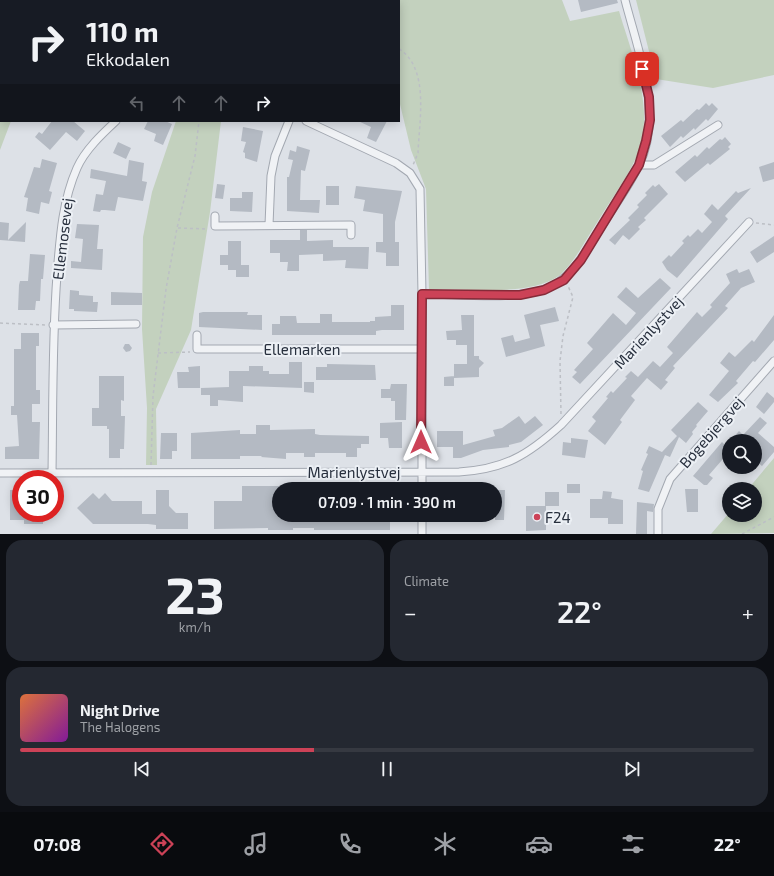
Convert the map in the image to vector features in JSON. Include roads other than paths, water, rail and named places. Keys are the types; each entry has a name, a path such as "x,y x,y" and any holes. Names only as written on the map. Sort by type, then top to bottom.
{"street":[{"path":"422,294 520,295 544,290 564,280 581,260 639,165 650,120 649,97 626,0"},
{"name":"Ellemosevej","path":"52,470 53,325 60,234 66,197 78,166 100,135 115,122"},
{"path":"269,225 271,176 275,156 289,122"},
{"path":"308,122 396,164 410,173 416,181 421,196 422,482"},
{"path":"639,165 654,165 718,125"},
{"path":"215,216 215,226 351,225 351,235"},
{"name":"Marienlystvej","path":"64,473 475,471 505,464 537,448 561,425 749,222"},
{"path":"53,325 136,324"},
{"name":"Ellemarken","path":"198,335 198,349 422,350"},
{"name":"Bøgebjergvej","path":"658,534 658,510 670,479 774,361"},
{"name":"Marienlystvej","path":"0,473 12,473"},
{"path":"422,522 422,534"}],"place":[{"name":"F24","path":"537,517"}]}
